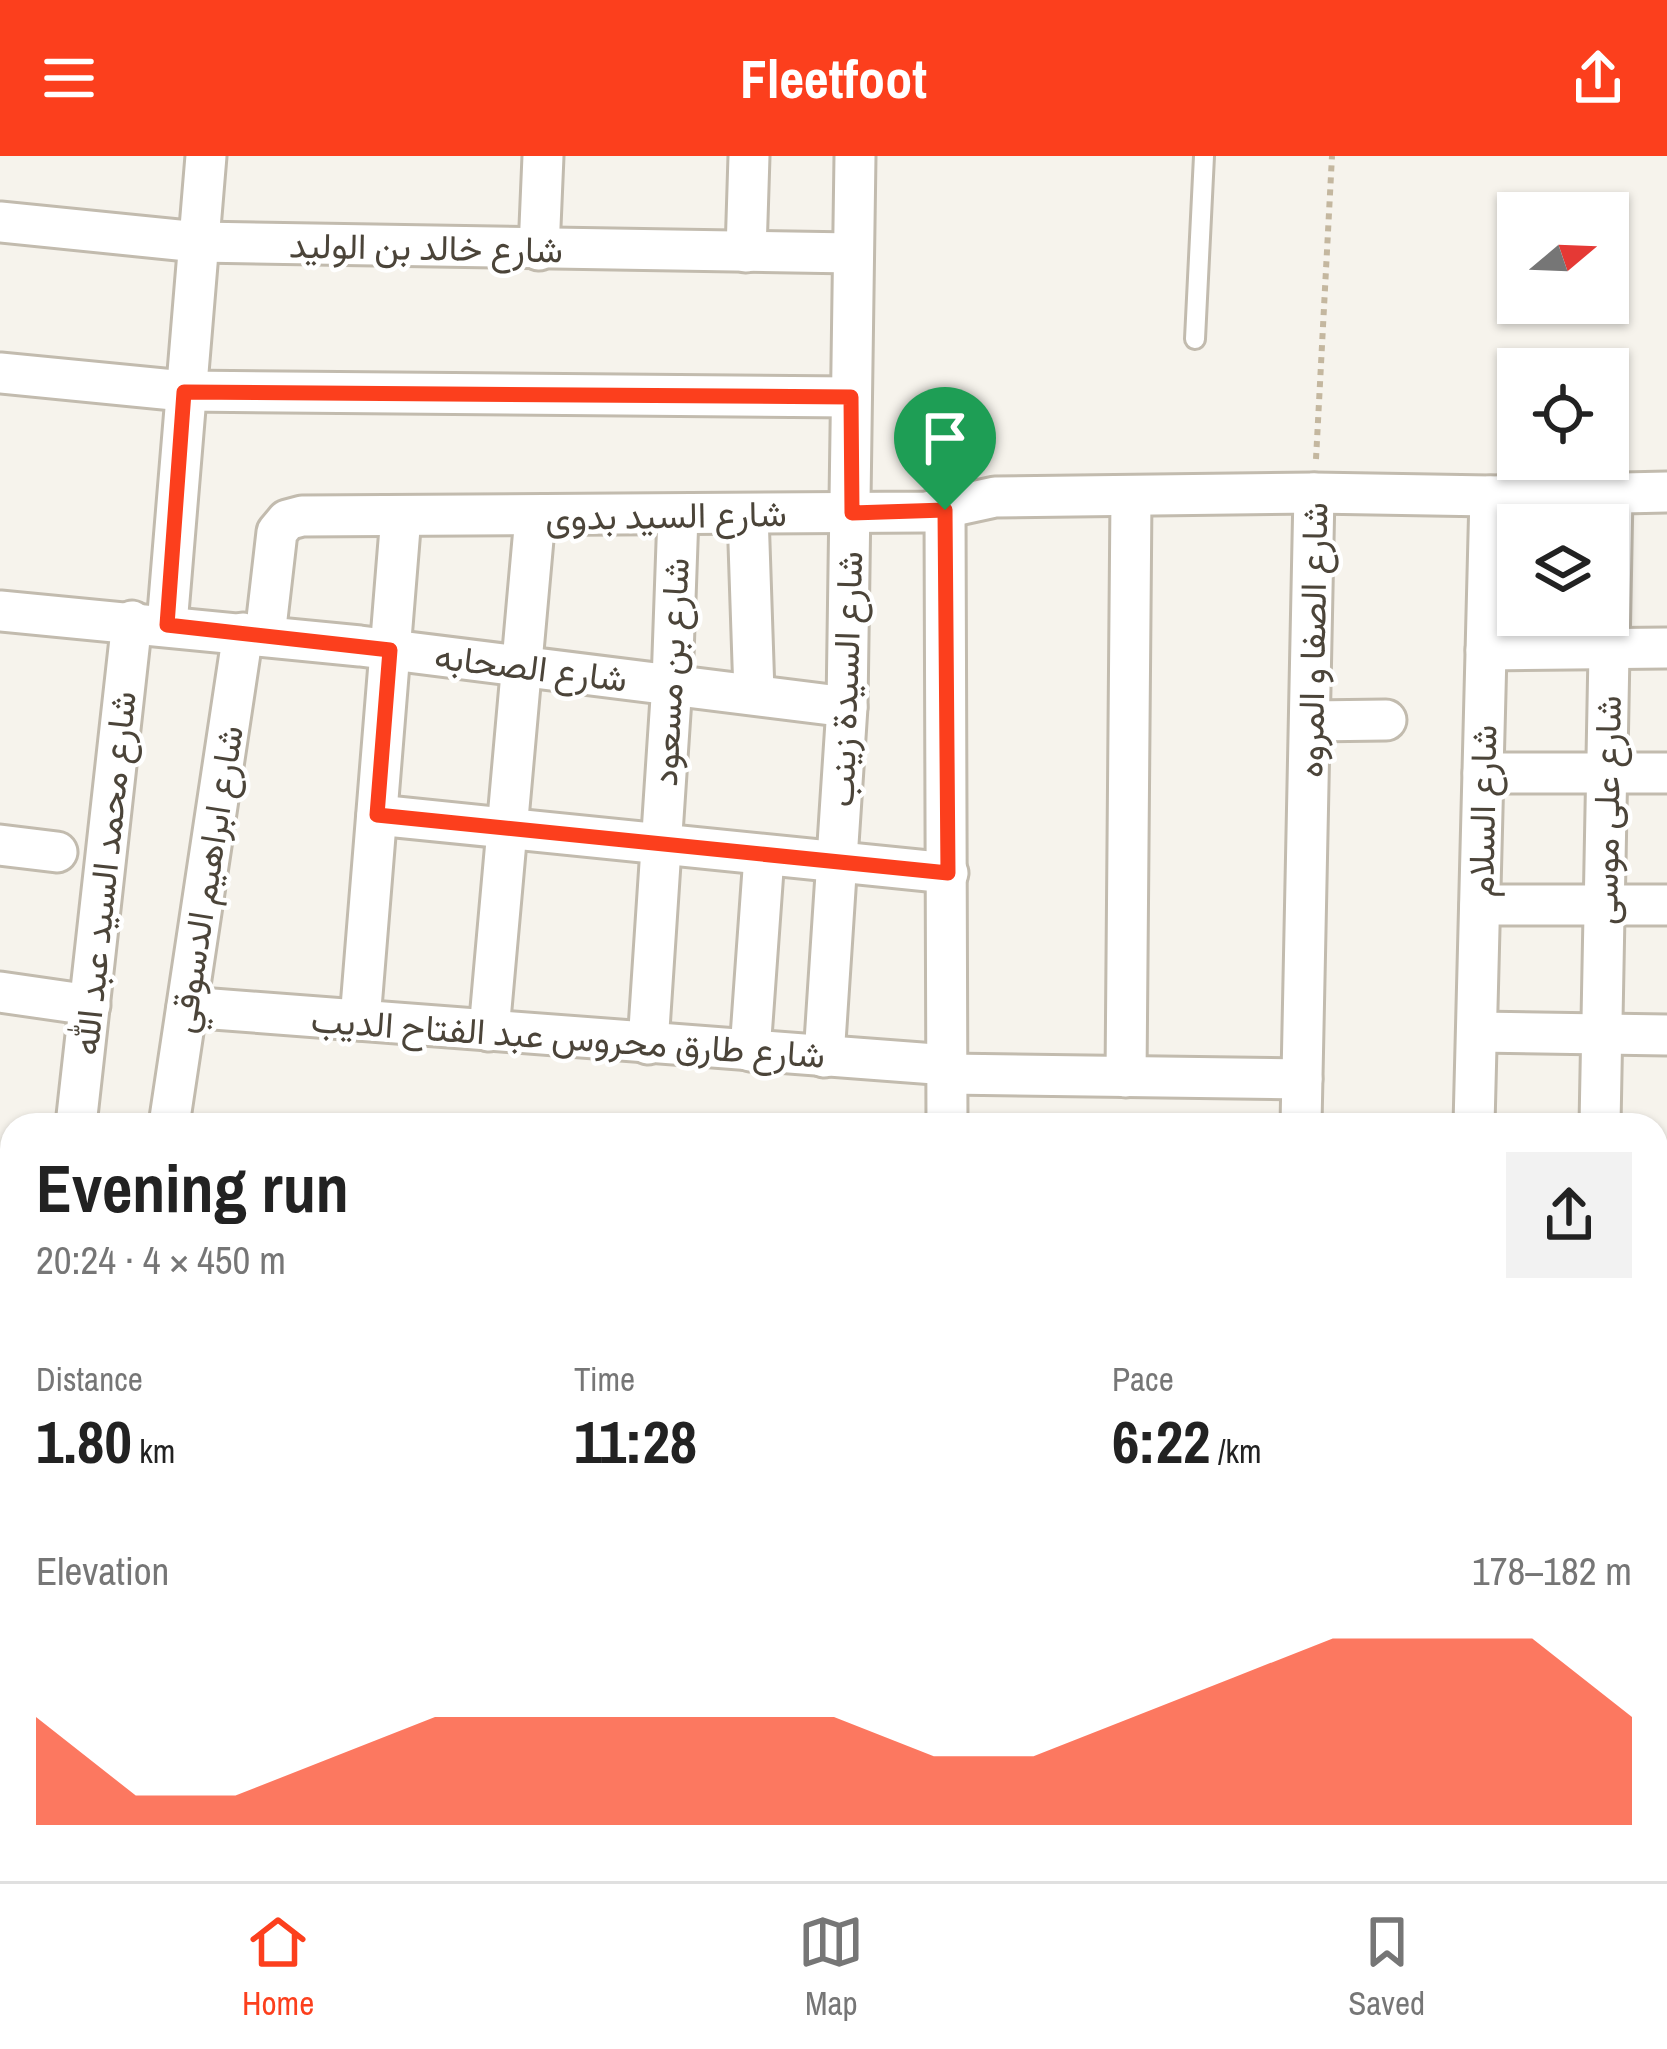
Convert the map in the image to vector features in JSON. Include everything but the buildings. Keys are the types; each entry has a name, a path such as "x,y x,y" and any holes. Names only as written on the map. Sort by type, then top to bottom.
{"street":[{"name":"شارع محمد السيد عبد الله","path":"77,1113 184,392 206,156"},
{"path":"539,250 543,156"},
{"path":"746,252 749,156"},
{"name":"شارع السيدة زينب","path":"824,1057 847,706 855,156"},
{"name":"شارع خالد بن الوليد","path":"0,222 198,242 853,253"},
{"path":"0,373 184,392 851,397"},
{"name":"شارع السيد بدوى","path":"254,635 278,532 286,520 302,516 852,513 945,510 994,497 1667,492"},
{"name":"شارع الصفا و المروه","path":"1301,1113 1314,493"},
{"name":"شارع على موسى","path":"1600,1113 1612,495"},
{"name":"شارع السلام","path":"1474,1113 1490,496"},
{"path":"1126,1077 1131,497"},
{"path":"945,510 947,1113"},
{"path":"748,514 754,693"},
{"name":"شارع بن مسعود","path":"648,1044 678,515"},
{"path":"360,1020 401,517"},
{"path":"489,1031 535,517"},
{"name":"شارع الصحابه","path":"0,611 150,623 847,706"},
{"name":"شارع ابراهيم الدسوقي","path":"171,1113 254,635"},
{"path":"1486,650 1667,648"},
{"path":"1310,721 1386,720"},
{"path":"1483,772 1667,773"},
{"path":"377,815 948,873"},
{"path":"0,845 57,852"},
{"path":"750,1051 764,856"},
{"path":"1480,905 1667,905"},
{"path":"0,992 90,1005"},
{"name":"شارع طارق محروس عبد الفتاح الديب","path":"187,1007 948,1070 1302,1079"},
{"path":"1477,1032 1667,1035"}],"lane":[{"path":"1195,339 1204,156"}],"path":[{"name":"شارع الصفا و المروه","path":"1314,493 1332,156"}],"route":[{"path":"184,392 851,397 852,513 945,510 948,873 377,815 390,650 167,625 184,392"}]}
